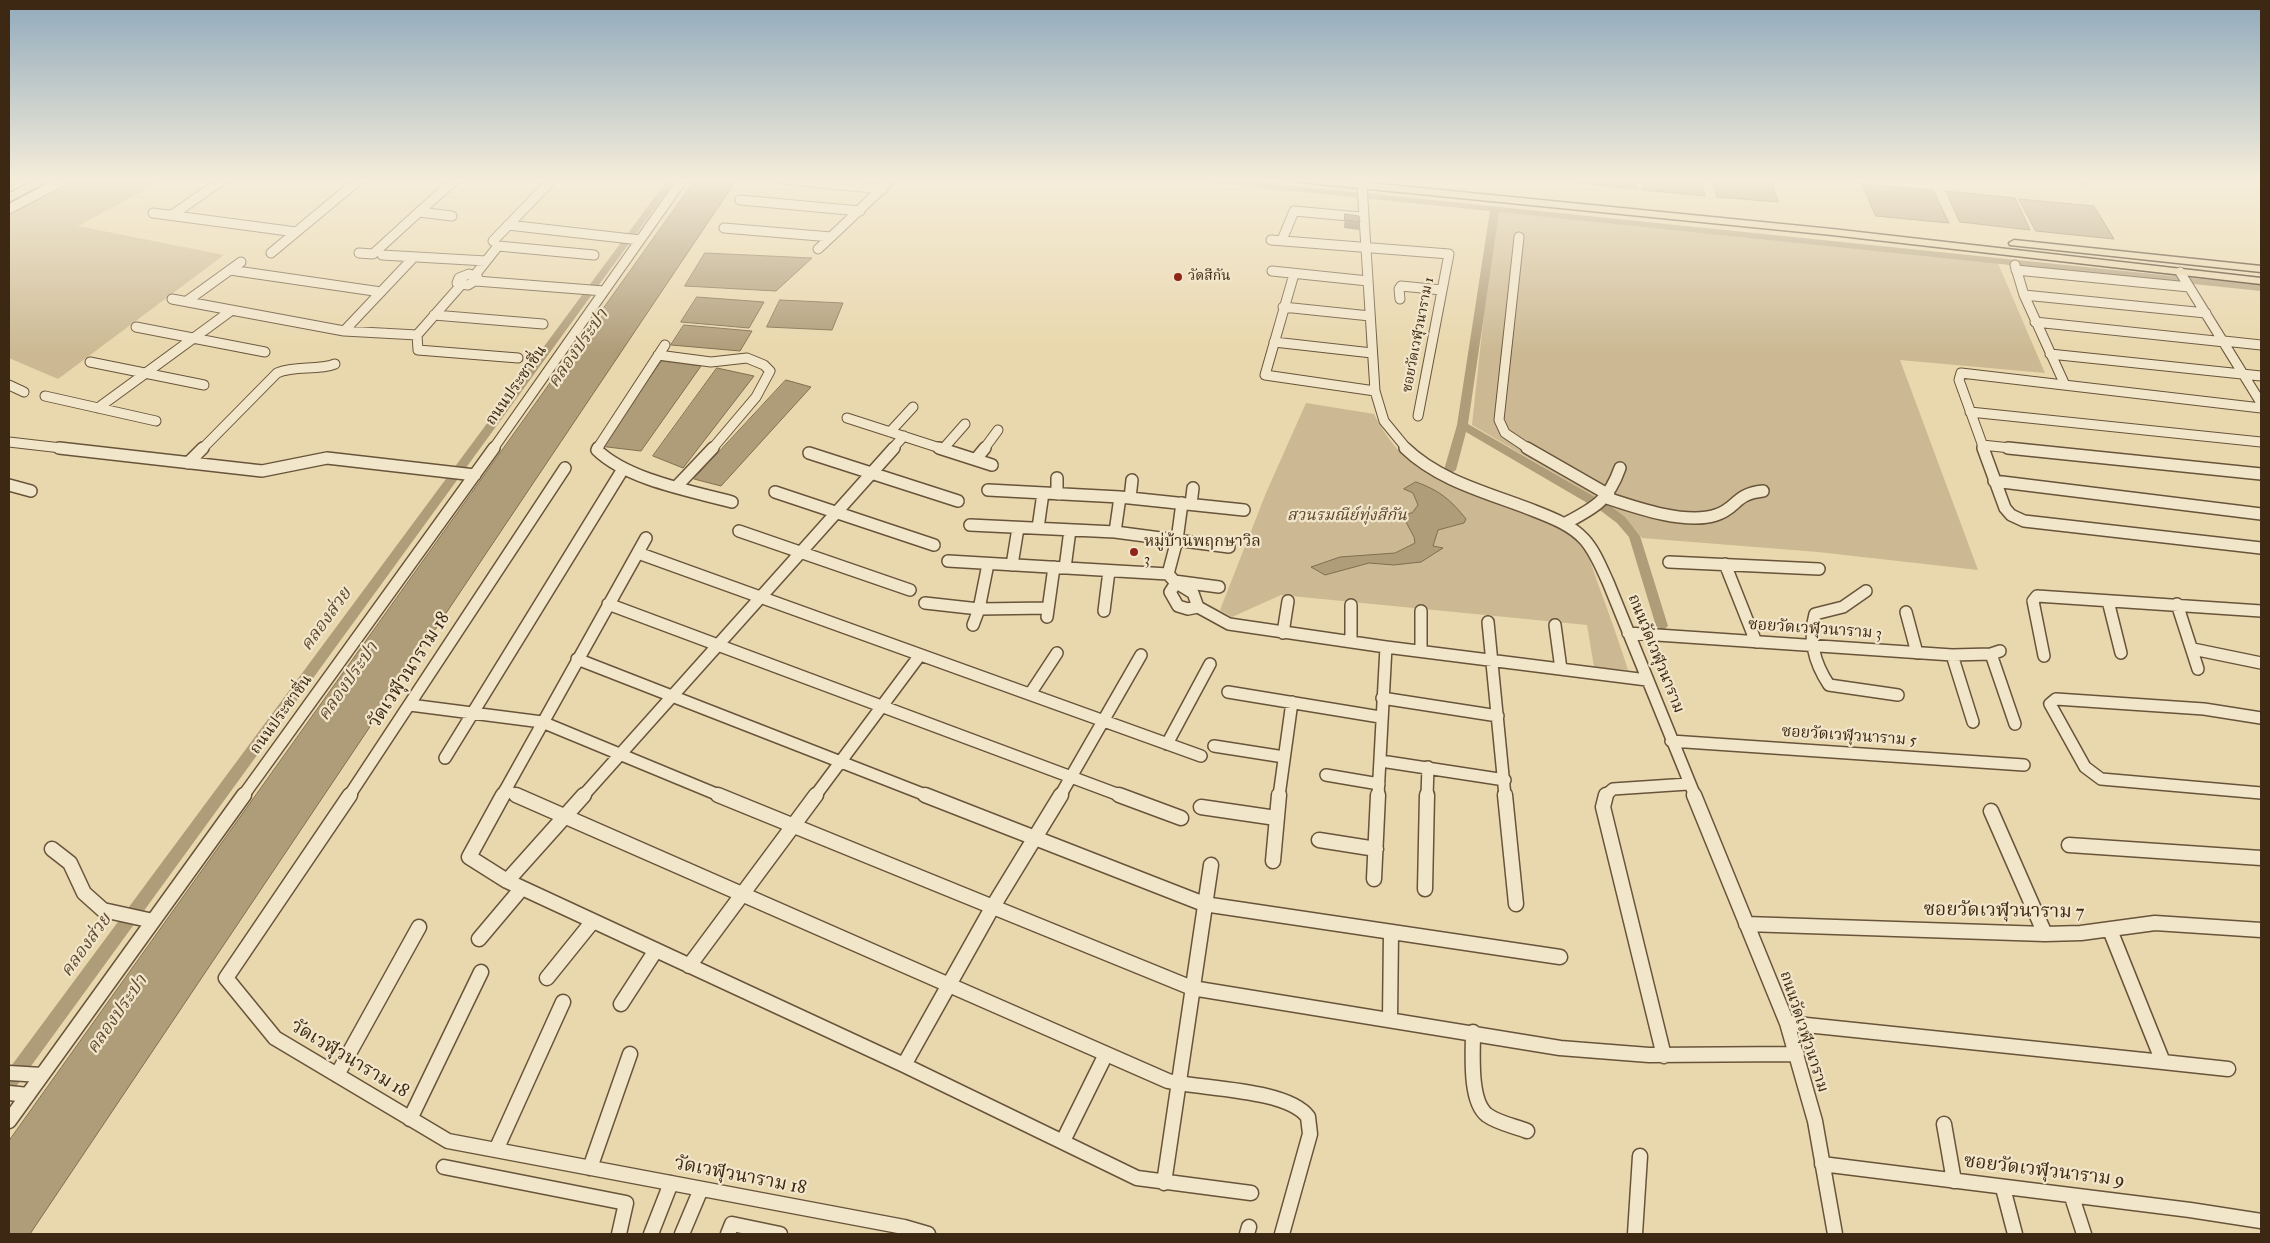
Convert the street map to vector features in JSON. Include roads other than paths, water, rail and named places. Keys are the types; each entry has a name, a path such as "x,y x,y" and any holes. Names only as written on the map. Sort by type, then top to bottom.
{"main road":[{"path":"1891,237 2185,280 2261,280"},
{"path":"1925,237 2261,269"}],"street":[{"path":"271,253 290,237"},
{"path":"359,253 373,254 392,237"},
{"path":"493,241 497,237"},
{"path":"614,237 632,239"},
{"path":"818,249 831,237"},
{"name":"ถนนวัดเวฬุวนาราม","path":"1365,237 1374,392 1383,419 1395,438 1416,459 1438,473 1564,524 1583,539 1595,555 1787,1023 1815,1121 1836,1234"},
{"path":"1519,237 1498,420 1506,433 1514,440 1607,497 1659,514 1715,516 1728,510 1734,500 1744,494 1763,491"},
{"name":"ถนนประชาชื่น","path":"9,1121 474,475 602,291 632,239"},
{"path":"1271,240 1366,247"},
{"path":"476,278 498,246 594,255"},
{"name":"ซอยวัดเวฬุวนาราม 1","path":"1366,247 1449,254 1418,416"},
{"path":"382,255 486,261"},
{"path":"344,331 414,257"},
{"path":"187,301 241,262"},
{"path":"2065,385 2035,322 2016,268 2185,280 2261,403"},
{"path":"230,270 381,292"},
{"path":"1272,272 1368,281"},
{"path":"1294,274 1265,375 1374,392"},
{"path":"518,358 418,350 417,335 461,285 476,278 602,291"},
{"path":"1400,299 1399,289 1401,286 1442,290"},
{"path":"2024,295 2206,313"},
{"path":"172,298 344,331 417,335"},
{"path":"1283,307 1370,316"},
{"path":"98,408 232,310"},
{"path":"434,315 543,324"},
{"path":"2035,322 2261,345"},
{"path":"136,326 265,352"},
{"path":"1274,342 1372,353"},
{"path":"665,345 600,441 597,450 601,457 624,469 732,502"},
{"path":"2050,354 2261,376"},
{"path":"658,355 711,362 747,358 770,371 768,378 754,398 677,486"},
{"path":"90,362 204,385"},
{"path":"188,463 277,373 292,368 320,369 335,364"},
{"path":"2261,408 1971,372 1961,373 1959,380 1994,481 2005,508 2011,515 2024,521 2261,548"},
{"path":"9,385 24,392"},
{"path":"45,396 156,421"},
{"path":"890,432 913,407"},
{"path":"1970,412 2261,442"},
{"path":"847,418 992,465"},
{"path":"943,449 965,424"},
{"path":"976,459 998,430"},
{"path":"507,881 760,597 802,553 904,436"},
{"path":"12,445 262,471 327,458 474,475"},
{"path":"1982,445 2261,474"},
{"path":"809,453 958,500"},
{"name":"วัดเวฬุวนาราม 18","path":"565,468 410,705 226,978 275,1038 448,1141 904,1227 928,1234"},
{"path":"1564,524 1589,512 1607,497 1613,490 1620,468"},
{"path":"445,758 624,469"},
{"path":"1057,478 1057,494"},
{"path":"1115,532 1132,480"},
{"path":"1994,481 2261,514"},
{"path":"9,485 31,491"},
{"path":"1194,488 1186,504 1177,540 1170,592 1172,599 1178,606 1188,609 1201,609 1230,624 1283,633 1647,680"},
{"path":"988,490 1125,497 1244,510"},
{"path":"775,492 934,545"},
{"path":"1038,528 1043,493"},
{"path":"970,525 1115,532 1177,540 1185,543 1229,547"},
{"path":"1012,565 1018,528"},
{"path":"924,604 1048,612 1070,530"},
{"path":"739,531 910,590"},
{"path":"646,538 542,722 469,857 507,881 904,1065 1137,1178 1251,1193"},
{"path":"638,552 1201,756"},
{"path":"948,561 1109,571 1220,587"},
{"path":"1669,562 1819,569"},
{"path":"973,624 979,609 988,564"},
{"path":"1725,564 1756,642"},
{"path":"1104,611 1109,571"},
{"path":"1173,580 1192,591 1198,598 1201,609"},
{"path":"1866,591 1842,607 1815,614 1810,626 1812,647 1829,685 1898,695"},
{"path":"2044,656 2034,600 2038,596 2261,611"},
{"path":"1283,633 1288,601"},
{"path":"2108,602 2121,653"},
{"path":"608,604 1182,818"},
{"path":"2177,604 2198,669"},
{"path":"1351,605 1351,642"},
{"path":"1421,611 1421,651"},
{"path":"1906,612 1917,653"},
{"path":"1488,622 1516,904"},
{"path":"1555,625 1561,668"},
{"name":"ซอยวัดเวฬุวนาราม 3","path":"1628,633 1812,647 1952,655 1996,652 2015,724"},
{"path":"1374,879 1381,761 1380,717 1386,647"},
{"path":"2192,650 2261,663"},
{"path":"1030,694 1057,653"},
{"path":"689,966 920,655"},
{"path":"904,1065 992,908 1034,836 1072,778 1141,655"},
{"path":"1952,655 1973,722"},
{"path":"577,659 839,763 1034,836 1204,904 1560,958"},
{"path":"1167,744 1210,664"},
{"path":"1228,692 1380,717"},
{"path":"1382,698 1498,716"},
{"path":"2261,718 2204,709 2056,700 2050,704 2086,767 2092,774 2101,779 2261,793"},
{"path":"1273,862 1276,818 1292,702"},
{"path":"410,705 542,722 621,753 992,908 1192,988 1609,1054 1664,1056 1797,1054"},
{"name":"ซอยวัดเวฬุวนาราม 5","path":"1672,741 2024,766"},
{"path":"1214,746 1284,757"},
{"path":"1381,761 1505,780"},
{"path":"1425,889 1428,767"},
{"path":"1326,776 1380,784"},
{"path":"1664,1056 1603,807 1605,796 1613,789 1688,784"},
{"path":"505,790 1178,1084 1248,1093 1297,1108 1307,1115 1310,1126 1309,1140 1282,1234"},
{"path":"1200,807 1276,818"},
{"path":"1990,811 2045,934"},
{"path":"1319,840 1376,849"},
{"path":"2068,845 2261,858"},
{"path":"52,849 70,863 84,893 103,910 153,921"},
{"path":"1164,1183 1211,865"},
{"path":"479,939 522,888"},
{"path":"547,978 593,921"},
{"name":"ซอยวัดเวฬุวนาราม 7","path":"1746,924 2045,934 2110,930 2155,924 2261,930"},
{"path":"337,1075 419,927"},
{"path":"2110,930 2163,1062"},
{"path":"1390,1020 1391,932"},
{"path":"621,1004 656,950"},
{"path":"410,1118 481,972"},
{"path":"496,1150 563,1002"},
{"path":"1787,1023 2228,1069"},
{"path":"1473,1032 1476,1097 1480,1108 1486,1115 1527,1131"},
{"path":"590,1168 630,1054"},
{"path":"1063,1142 1106,1054"},
{"path":"9,1073 42,1076"},
{"path":"9,1093 28,1095"},
{"path":"1944,1124 1954,1181"},
{"path":"1635,1234 1640,1156"},
{"name":"ซอยวัดเวฬุวนาราม 9","path":"1822,1164 2072,1197 2190,1210 2261,1221"},
{"path":"444,1167 626,1203 619,1234"},
{"path":"651,1234 671,1183"},
{"path":"2003,1188 2015,1234"},
{"path":"682,1234 701,1189"},
{"path":"2072,1197 2084,1234"},
{"path":"728,1234 732,1224 780,1234"}],"water":[{"name":"คลองประปา","path":"655,237 698,237 30,1234 9,1234 9,1141"},
{"path":"2095,237 2113,237 2114,239"},
{"path":"705,253 812,258 776,291 685,286"},
{"path":"697,297 764,302 749,328 681,322"},
{"path":"780,300 843,303 832,330 767,327"},
{"path":"684,325 752,331 740,351 671,345"},
{"path":"662,361 701,366 641,451 599,446"},
{"path":"717,368 754,376 683,468 653,456"},
{"path":"786,380 811,387 721,486 694,479"},
{"path":"1416,482 1444,496 1466,519 1464,523 1438,530 1433,546 1443,548 1421,562 1394,565 1369,563 1325,575 1311,567 1340,557 1395,553 1415,543 1406,522 1407,517 1404,514 1412,513 1418,505 1413,493 1404,489"}],"waterway":[{"name":"คลองส่วย","path":"9,1082 629,237"},
{"path":"1462,425 1491,237"},
{"path":"1766,237 2261,288"},
{"path":"1450,470 1462,425"},
{"path":"1462,425 1605,508 1621,520 1634,536 1662,626"}],"place":[{"name":"วัดสีกัน","path":"1178,277"},
{"name":"หมู่บ้านพฤกษาวิล 3","path":"1134,552"}],"park label":[{"name":"สวนรมณีย์ทุ่งสีกัน","path":"1347,517"}]}
